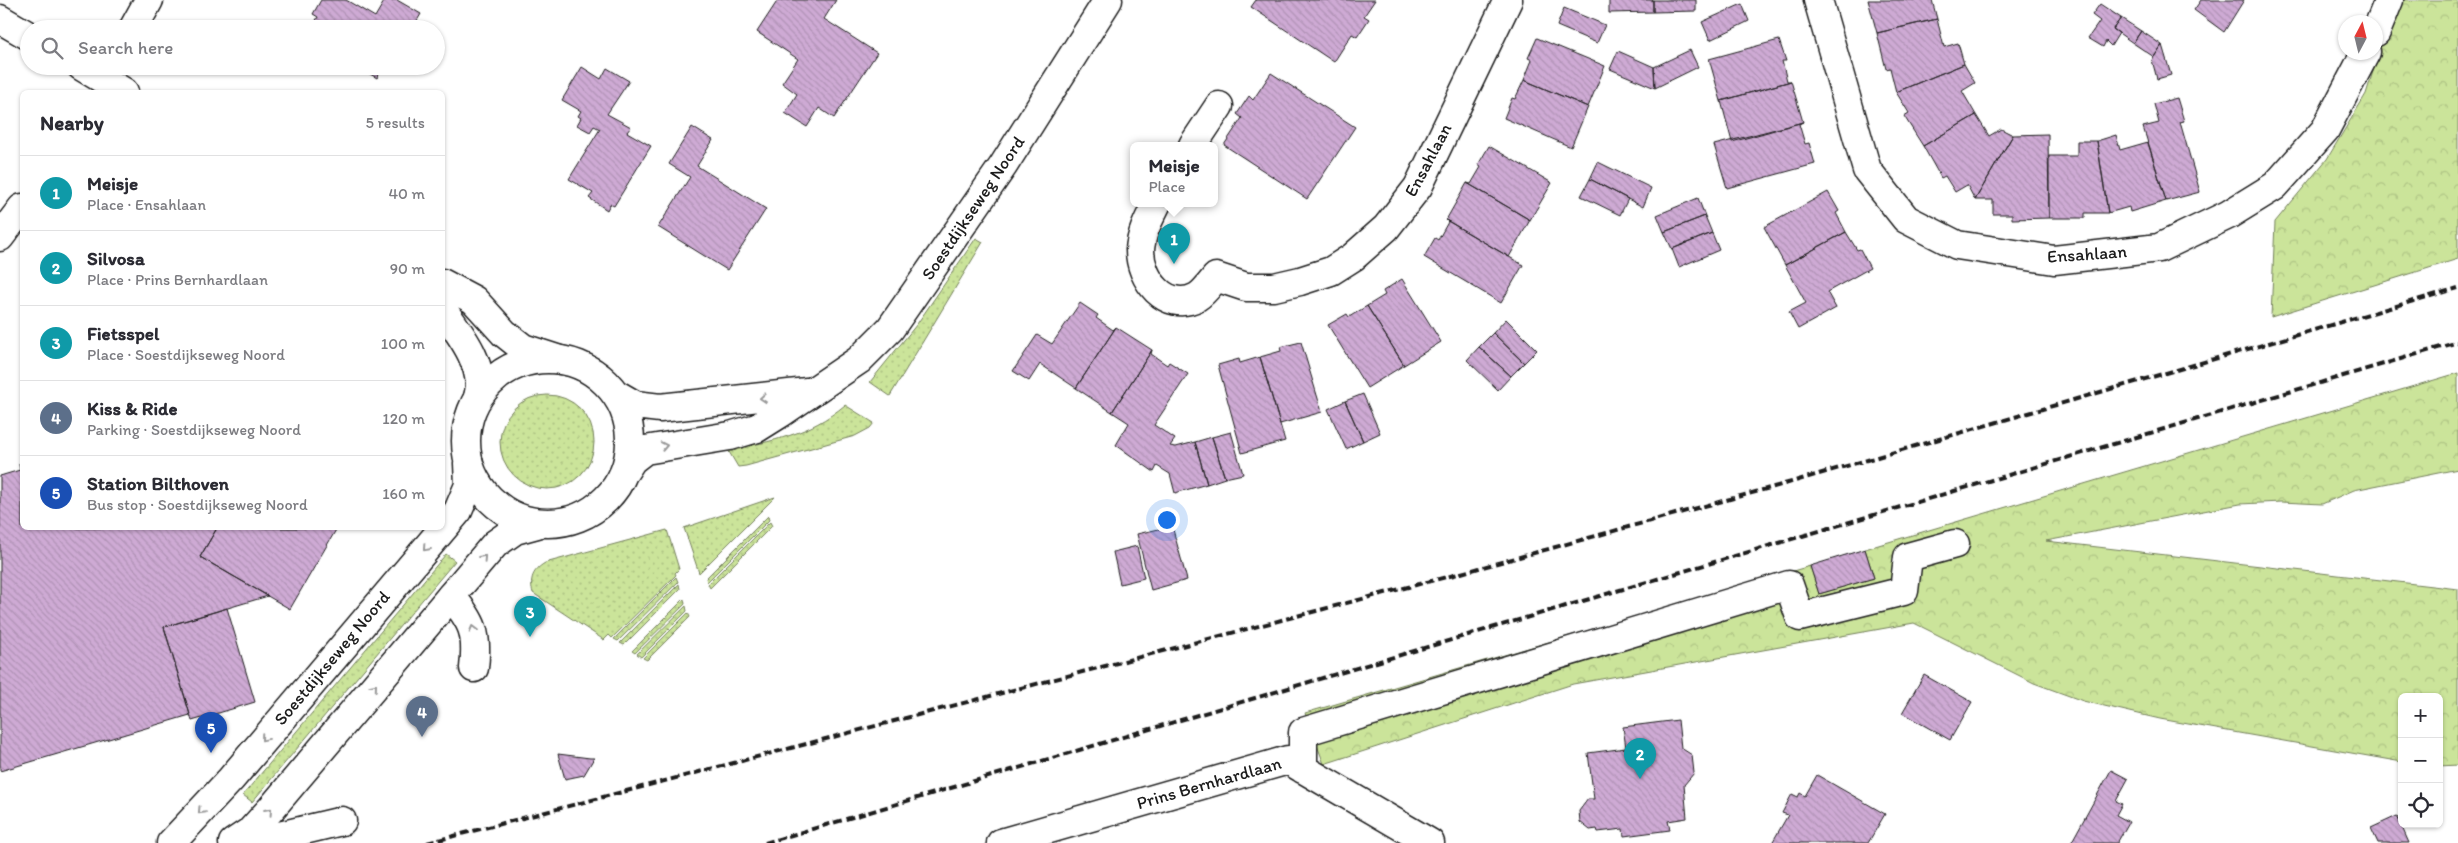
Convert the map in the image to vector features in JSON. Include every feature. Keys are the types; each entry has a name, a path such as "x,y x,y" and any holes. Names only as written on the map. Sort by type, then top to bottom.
{"main road":[{"path":"138,20 149,0"},
{"name":"Soestdijkseweg Noord","path":"625,471 632,460 645,450 730,436 756,428 859,360 890,329 1003,166 1108,0"},
{"name":"Ensahlaan","path":"1155,207 1147,224 1140,248 1141,264 1149,282 1162,297 1182,302 1198,296 1216,278 1246,287 1274,287 1331,271 1353,257 1386,228 1418,187 1508,0"},
{"name":"Ensahlaan","path":"1818,0 1867,170 1906,220 1957,245 2054,260 2159,248 2228,215 2275,186 2325,130 2362,60"},
{"path":"2383,15 2389,0"},
{"path":"0,19 20,31"},
{"path":"1195,142 1219,106"},
{"path":"0,237 20,211"},
{"path":"233,843 251,831 270,810 502,538 522,527 562,523 580,518 598,507 615,490 625,471 630,450 630,429 616,394 602,379 589,370 523,348 504,333 474,300 445,285"},
{"path":"445,313 456,328 476,366 480,386 466,431 468,461 478,485 495,504 512,516 537,524"},
{"path":"478,397 506,368 534,360 560,360"},
{"name":"Soestdijkseweg Noord","path":"616,394 636,405 660,408 783,396 811,391"},
{"name":"Soestdijkseweg Noord","path":"445,526 458,511 469,485 468,461"},
{"name":"Soestdijkseweg Noord","path":"171,843 231,779 442,530"},
{"path":"1303,769 1304,732 1789,585 1800,617 1904,591 1908,557 1955,544"},
{"path":"451,596 472,624 476,645 474,668"},
{"name":"Prins Bernhardlaan","path":"1001,843 1288,760 1430,843"},
{"path":"250,843 342,821"}],"green space":[{"path":"2395,0 2458,0 2458,259 2271,317 2275,222 2327,159 2366,94 2376,60 2383,60 2383,39"},
{"path":"976,238 983,242 890,396 870,382 917,324"},
{"path":"2458,373 2458,469 2354,490 2322,504 2281,502 2240,504 2046,541 2458,589 2458,765 2443,766 2443,693 2398,693 2398,761 2160,719 2083,701 2034,683 1914,623 1573,684 1324,764 1305,713 1810,566 1819,594 1874,578 1865,549"},
{"path":"547,395 565,399 580,409 590,424 594,442 590,460 580,475 565,485 547,489 529,485 514,475 504,460 500,442 504,424 514,409 529,399"},
{"path":"845,405 874,423 870,428 855,436 746,466 738,467 728,450 775,440 804,430"},
{"path":"775,497 699,573 684,528"},
{"path":"768,516 769,520 707,582 706,578"},
{"path":"770,522 772,526 710,588 708,584"},
{"path":"667,530 679,569 675,573 676,575 612,638 609,635 604,640 533,593 531,583 533,575 545,563"},
{"path":"446,554 455,561 252,802 243,795"},
{"path":"676,577 678,582 618,641 614,639"},
{"path":"679,584 680,589 624,645 620,643"},
{"path":"684,599 685,604 635,653 632,651"},
{"path":"686,606 687,611 641,657 637,654"},
{"path":"688,613 690,617 647,660 643,658"}],"building":[{"path":"321,0 346,0 375,17 385,0 397,0 421,14 417,20 316,20 318,17 313,14"},
{"path":"778,0 836,0 824,19 877,53 834,118 819,108 807,127 785,113 797,94 782,83 798,59 757,32"},
{"path":"1256,0 1375,0 1364,16 1369,19 1357,37 1352,34 1334,62 1251,7"},
{"path":"1609,0 1653,0 1653,12 1609,13"},
{"path":"1653,0 1696,0 1696,11 1653,12"},
{"path":"1868,0 1932,0 1937,19 1877,33"},
{"path":"2201,0 2244,0 2224,32 2194,10"},
{"path":"1742,4 1749,21 1710,40 1702,22"},
{"path":"2100,4 2121,18 2113,29 2119,33 2111,46 2106,41 2103,47 2088,38 2100,21 2092,15"},
{"path":"1564,8 1605,25 1597,43 1557,26"},
{"path":"2121,18 2141,31 2133,43 2113,29"},
{"path":"1937,19 1944,47 1958,43 1964,64 1896,92 1890,68 1886,69 1877,33"},
{"path":"2141,31 2162,45 2154,57 2133,43"},
{"path":"1537,38 1605,66 1588,107 1524,80 1532,60 1528,58"},
{"path":"1779,40 1786,61 1782,61 1787,81 1791,81 1721,101 1709,59"},
{"path":"2162,45 2171,75 2157,79 2152,60"},
{"path":"1690,50 1698,67 1655,88 1654,67"},
{"path":"1618,51 1654,67 1655,88 1610,69"},
{"path":"1964,64 1975,83 1962,91 1976,115 1923,146 1904,116 1909,113 1896,92"},
{"path":"582,67 601,79 607,68 629,81 607,114 631,127 627,132 651,146 614,206 610,204 607,210 589,198 593,193 569,179 600,129 594,126 590,132 577,125 581,118 578,116 581,111 562,100"},
{"path":"1271,73 1355,127 1307,199 1224,145 1242,118 1237,114 1249,96 1253,100"},
{"path":"1524,80 1588,107 1571,147 1504,118 1512,98 1515,99"},
{"path":"1791,81 1803,122 1732,142 1721,101"},
{"path":"2177,98 2184,121 2180,122 2200,192 2166,201 2143,127 2159,123 2154,104"},
{"path":"1976,115 1989,136 2001,129 2013,135 1975,200 1967,185 1955,192 1945,176 1941,178 1923,146"},
{"path":"1803,122 1799,124 1805,144 1809,143 1815,164 1727,188 1714,145"},
{"path":"692,127 713,140 697,166 766,209 727,270 658,227 690,177 669,164"},
{"path":"2048,134 2049,218 2012,219 2012,214 1993,214 1993,200 1975,200 2013,135"},
{"path":"2116,135 2120,150 2148,142 2166,201 2130,212 2129,207 2108,213 2097,141"},
{"path":"2077,141 2097,141 2108,213 2085,213 2085,218 2049,218 2049,156 2077,156"},
{"path":"1489,146 1552,183 1530,220 1467,183 1471,184 1481,167 1478,165"},
{"path":"1598,162 1651,188 1643,207 1590,179"},
{"path":"1590,179 1628,199 1620,215 1581,196"},
{"path":"1467,183 1530,220 1509,257 1446,220"},
{"path":"1828,192 1839,211 1836,213 1846,232 1785,265 1764,227"},
{"path":"1698,198 1705,216 1664,232 1657,215"},
{"path":"1705,216 1712,233 1672,249 1664,232"},
{"path":"1446,220 1523,265 1501,303 1424,257 1435,238 1438,240 1448,222"},
{"path":"1846,232 1857,250 1860,249 1870,268 1827,292 1836,308 1798,329 1789,312 1806,303 1785,265"},
{"path":"1712,233 1719,250 1679,267 1672,249"},
{"path":"1402,279 1441,342 1404,365 1367,306 1385,295 1383,291"},
{"path":"1080,303 1098,315 1096,318 1113,330 1116,327 1076,388 1040,364 1029,381 1013,371 1037,335 1052,344"},
{"path":"1367,306 1404,365 1367,388 1328,325 1347,314 1349,317"},
{"path":"1506,319 1537,350 1524,363 1493,333"},
{"path":"1116,327 1152,350 1112,412 1076,388"},
{"path":"1493,333 1524,363 1511,376 1479,347"},
{"path":"1301,342 1322,412 1280,424 1260,357 1281,351 1280,347"},
{"path":"1479,347 1511,376 1498,390 1467,360"},
{"path":"1152,350 1151,354 1167,365 1169,362 1188,374 1154,425 1175,439 1170,446 1176,447 1195,442 1207,484 1175,493 1170,474 1157,466 1154,472 1116,445 1129,423 1112,412"},
{"path":"1260,357 1285,441 1242,453 1218,365 1239,359 1240,363"},
{"path":"1363,394 1380,433 1363,441 1345,401"},
{"path":"1345,401 1363,441 1346,449 1328,409"},
{"path":"1231,432 1243,474 1225,478 1212,437"},
{"path":"1212,437 1225,478 1207,484 1195,442"},
{"path":"20,470 20,530 216,530 200,557 268,596 164,627 190,715 0,771 0,476"},
{"path":"1172,526 1187,580 1151,590 1137,534"},
{"path":"216,530 336,530 290,609 200,557"},
{"path":"1137,546 1144,578 1120,584 1113,552"},
{"path":"1865,549 1874,578 1819,594 1810,566"},
{"path":"227,608 255,702 192,721 164,627"},
{"path":"1924,675 1972,702 1950,740 1902,713"},
{"path":"1678,720 1681,748 1692,755 1694,773 1684,785 1687,818 1668,821 1670,830 1624,836 1623,829 1598,832 1597,829 1590,830 1580,822 1579,811 1588,799 1594,799 1588,753 1626,748 1623,727"},
{"path":"558,754 594,758 584,775 565,779"},
{"path":"2111,770 2128,779 2116,801 2122,804 2116,815 2129,822 2117,843 2071,843"},
{"path":"1817,775 1885,814 1868,843 1772,843 1788,815 1782,813 1792,794 1798,797 1800,793 1805,796"},
{"path":"2397,816 2398,828 2402,828 2409,843 2378,843 2371,828"}],"railway":[{"path":"427,843 1454,575 1788,483 2458,288"},
{"path":"765,843 2458,342"}],"place":[{"name":"Meisje","path":"1174,264"},
{"name":"Fietsspel","path":"530,637"},
{"name":"Kiss & Ride","path":"422,737"},
{"name":"Station Bilthoven","path":"211,753"},
{"name":"Silvosa","path":"1640,779"}]}
